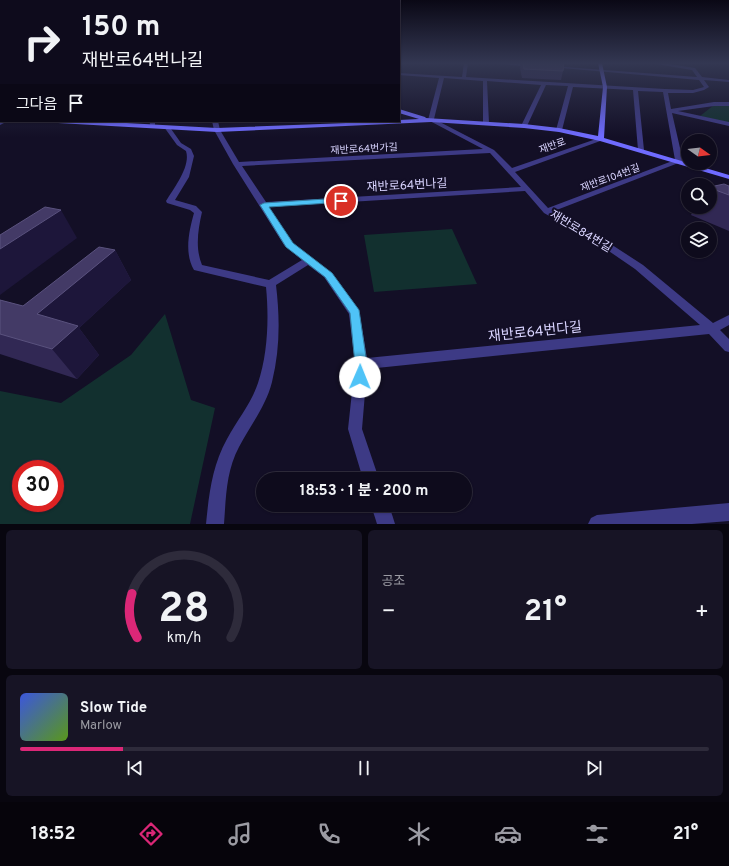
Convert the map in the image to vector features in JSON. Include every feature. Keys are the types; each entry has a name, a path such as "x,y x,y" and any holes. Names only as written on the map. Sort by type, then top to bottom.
{"main road":[{"path":"601,139 605,87"},
{"path":"400,111 431,120"},
{"name":"재반로","path":"400,121 431,120 486,123 559,130 601,139 641,150 729,177"},
{"name":"재반로","path":"90,122 153,124 167,127 345,122"}],"street":[{"path":"431,120 439,87"},
{"path":"485,87 486,123"},
{"path":"524,126 542,87"},
{"name":"재반로","path":"559,130 570,87"},
{"path":"612,87 702,90 706,87"},
{"path":"635,89 641,150"},
{"path":"666,90 679,161"},
{"path":"670,111 714,104 729,104"},
{"path":"670,111 729,124"},
{"name":"재반로84번길","path":"431,120 492,151 547,211 603,243 639,267 712,329 729,347"},
{"path":"216,125 237,164 290,245 328,275 355,313 361,364 355,429 369,472"},
{"path":"167,127 179,144 189,150 191,156 184,176 170,201 193,208 198,212 194,230 193,258 198,268 271,284 308,260"},
{"name":"재반로","path":"510,171 601,139"},
{"name":"재반로64번가길","path":"237,164 492,151"},
{"name":"재반로104번길","path":"547,211 679,161"},
{"name":"재반로64번나길","path":"264,205 528,189"},
{"path":"215,524 219,480 232,444 250,416 265,383 272,340 273,304 271,284"},
{"path":"712,329 729,320"},
{"name":"재반로64번다길","path":"361,364 712,329"},
{"path":"382,512 386,524"},
{"path":"597,524 729,512"}],"green space":[{"path":"714,105 729,106 729,123 700,116"},
{"path":"452,229 477,284 374,292 364,235"},
{"path":"165,314 191,400 215,408 190,524 0,524 0,391 61,403 131,355"}],"building":[{"path":"724,184 729,186 729,195 717,191 717,186"},
{"path":"45,207 61,210 0,249 0,235"},
{"path":"99,247 115,250 37,314 78,326 52,349 0,334 0,300 23,306"}],"route":[{"path":"341,201 264,205 290,245 328,275 355,313 361,364 360,377"}]}
